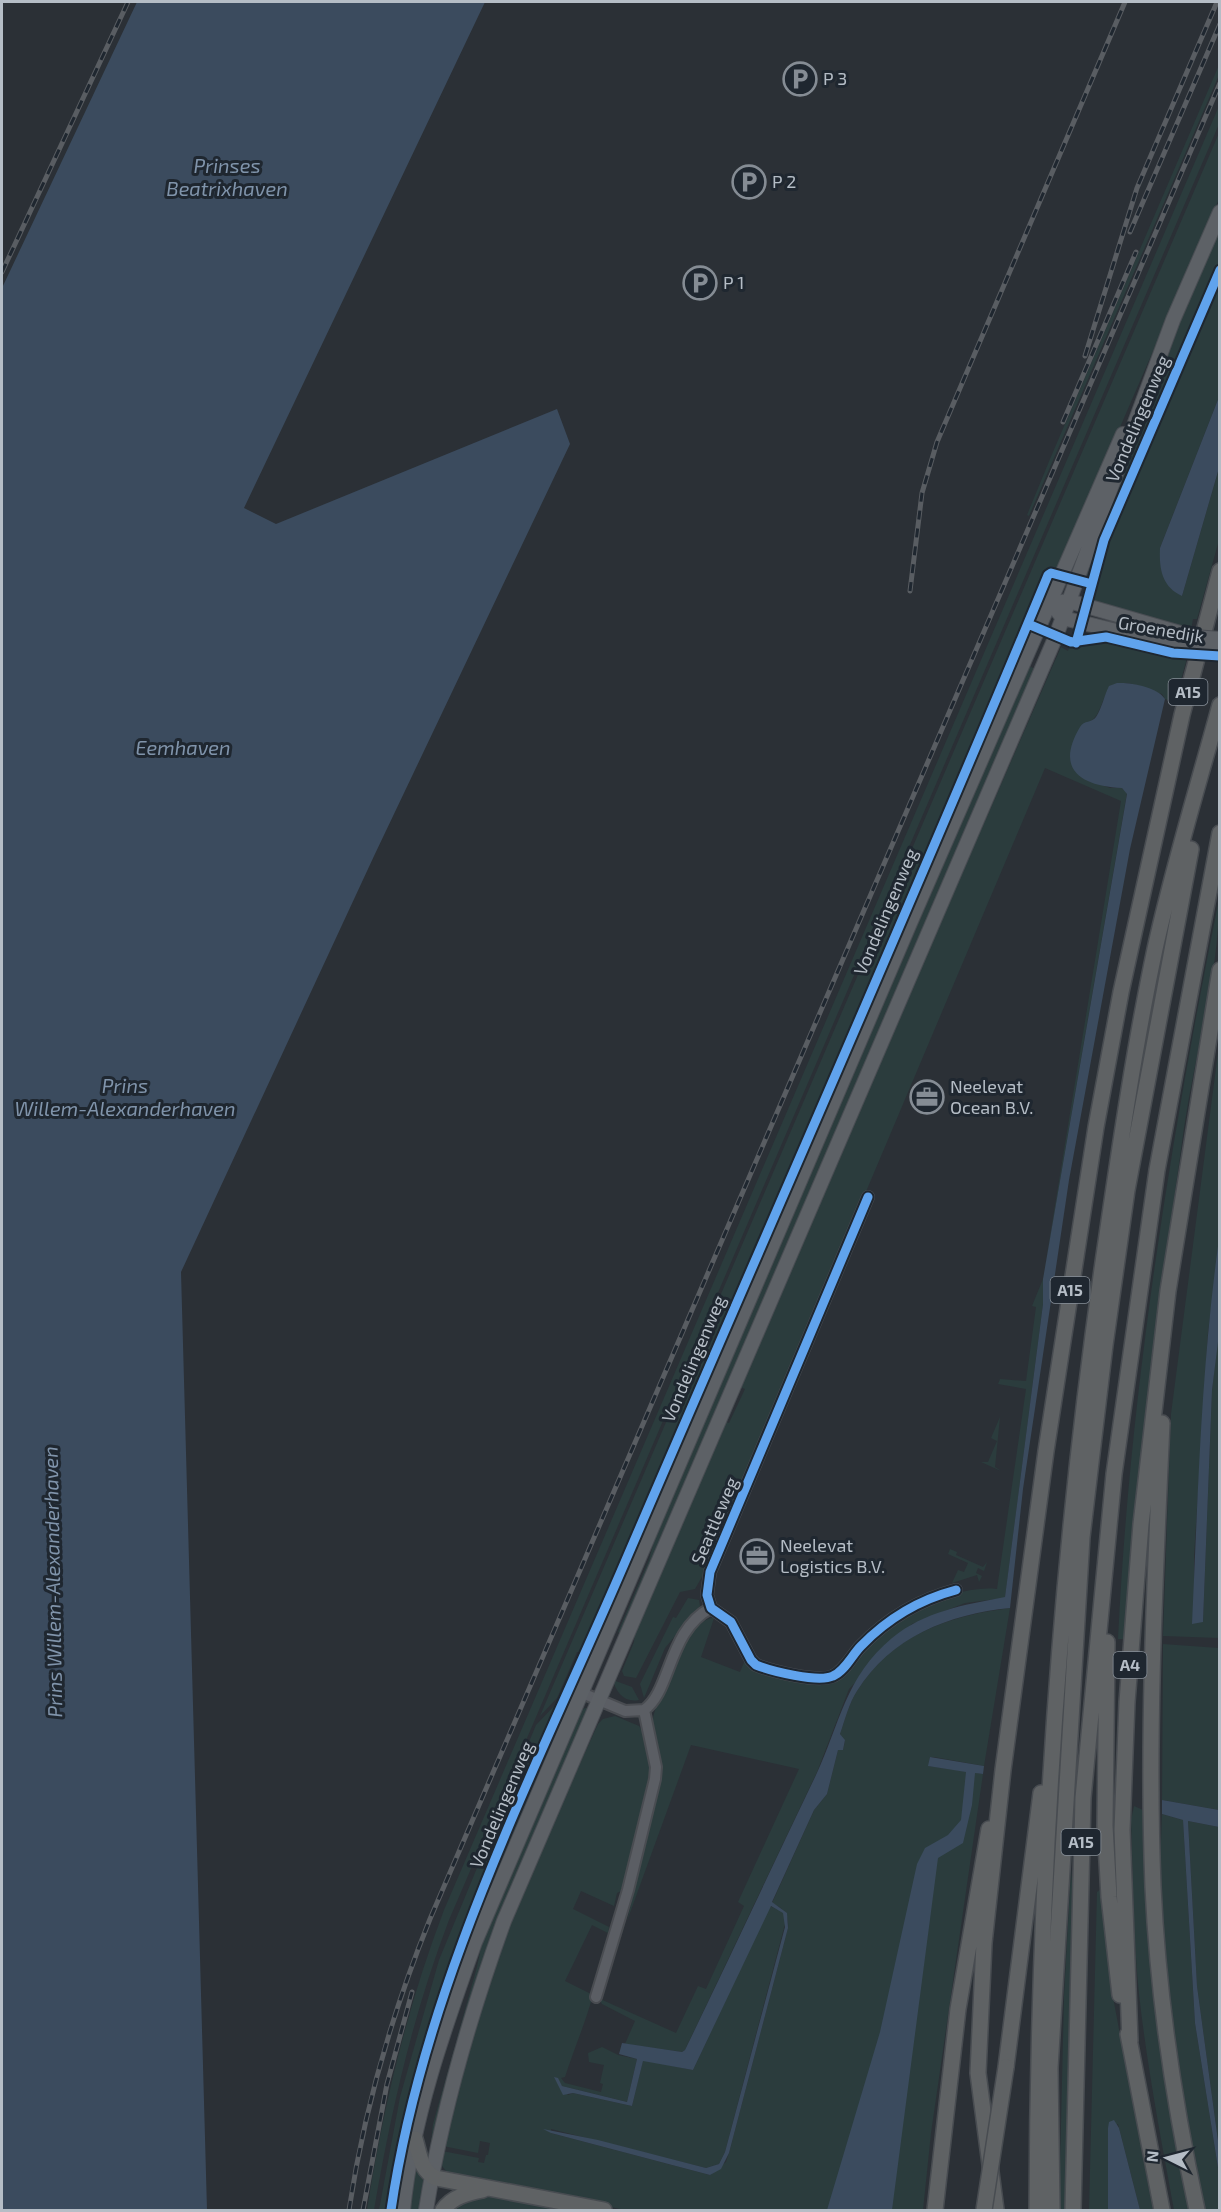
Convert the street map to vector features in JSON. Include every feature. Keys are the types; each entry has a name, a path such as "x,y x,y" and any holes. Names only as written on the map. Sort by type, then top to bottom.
{"highway":[{"name":"A15","path":"996,2211 978,2073 984,1942 1002,1779 1046,1451 1096,1127 1121,992 1182,715 1220,571"},
{"name":"A15","path":"1037,2211 1040,2020 1053,1719 1066,1562 1091,1340 1128,1090 1156,946 1220,705"},
{"name":"A15","path":"1052,2211 1050,2068 1082,1537 1105,1345 1127,1190 1220,705"},
{"name":"A15","path":"1073,2211 1083,1808 1114,1474 1156,1170 1220,832"},
{"path":"1197,2211 1170,2069 1153,1887 1154,1676 1168,1291 1220,970"},
{"name":"A4","path":"1130,2041 1122,1830 1127,1702 1141,1524 1168,1291"},
{"name":"A4","path":"1114,1474 1105,1692 1105,1826 1118,1983 1162,2211"},
{"name":"A15","path":"984,2211 1053,1719"},
{"name":"A15","path":"935,2211 958,2009 984,1850 1002,1779"},
{"path":"415,2139 422,2166 432,2176 604,2211"},
{"path":"443,2211 448,2203 460,2196 492,2189"}],"main road":[{"name":"Vondelingenweg","path":"426,2211 453,2082 479,1990 529,1859 1063,618 1173,320 1220,212"},
{"name":"Vondelingenweg","path":"403,2211 415,2139 433,2066 475,1942 910,923 1051,603 1163,336 1173,320"},
{"path":"1076,581 1082,597 1092,608"},
{"name":"Groenedijk","path":"1051,603 1069,601 1176,639 1194,637 1220,639"},
{"path":"1051,603 1063,618"},
{"name":"Groenedijk","path":"1063,618 1220,649"}],"street":[{"name":"Seattleweg","path":"711,1608 707,1595 710,1572 868,1197"},
{"path":"582,1693 626,1711 644,1710 654,1700 681,1639 695,1619 711,1608 731,1622 751,1660 756,1665 819,1679 839,1673 875,1631 904,1610 915,1603 956,1590"},
{"path":"596,1997 628,1890 655,1779 656,1767 644,1710"}],"shaded area":[{"path":"1219,65 1219,75 1029,516 1027,515 1050,459"},
{"path":"1219,106 1219,124 449,1920 424,1991 404,2063 374,2210 367,2210 398,2058 419,1983 444,1910"},
{"path":"1219,133 1219,199 1058,570 1048,569 583,1653 577,1652 557,1698 540,1716"},
{"path":"1219,224 1219,264 1105,530 1091,578 1083,579 1083,572 1091,562 1092,550 1175,329"},
{"path":"1219,276 1219,397 1160,548 1182,596 1219,468 1219,540 1197,619 1193,619 1191,630 1097,603 1091,597 1111,530"},
{"path":"1099,640 1171,657 1187,658 1175,702 1145,688 1121,683 1108,692 1091,721 1094,782 1110,788 1122,788 1127,793 1043,1279 1121,801 1045,768 707,1568 695,1589 680,1592 636,1678 624,1676 622,1671 634,1642 635,1624 710,1450 726,1422 729,1423 745,1389 740,1387 968,851 982,828 1061,647 1068,651 1070,645"},
{"path":"1029,666 1035,669 620,1633 618,1632 649,1560 657,1530"},
{"path":"1219,899 1211,985 1184,1128 1158,1319 1124,1639 1118,1639 1132,1453 1142,1360 1184,1082"},
{"path":"1219,1045 1220,1239 1208,1332 1194,1577 1203,1622 1212,1390 1219,1326 1219,1638 1163,1636 1171,1414"},
{"path":"1043,1279 1043,1304 1005,1598 965,1603 912,1624 849,1689 817,1772 685,2050 682,2052 625,2044 635,2021 602,2004 598,1998 676,2033 698,1986 706,1989 744,1906 738,1902 799,1769 691,1745 627,1921 661,1771 653,1733 653,1719 667,1677 676,1660 694,1630 704,1621 714,1618 701,1657 740,1672 745,1660 811,1682 830,1683 840,1678 875,1639 906,1616 942,1598 961,1592 997,1589 1026,1389 998,1384 1000,1379 1026,1381 1036,1307 1032,1306"},
{"path":"1000,1417 995,1467 1001,1471 981,1462 988,1462 997,1441 991,1438"},
{"path":"950,1549 957,1552 956,1555 983,1567 987,1562 984,1571 978,1568 976,1573 982,1576 979,1582 977,1575 952,1583 958,1570 964,1572 968,1563 948,1554"},
{"path":"688,1598 699,1600 700,1606 665,1648 644,1698 640,1684 673,1617 676,1618"},
{"path":"1010,1608 984,1766 930,1757 929,1766 983,1774 931,2133 923,2210 625,2210 448,2173 440,2164 442,2151 479,2158 478,2162 484,2163 488,2155 490,2143 480,2141 478,2153 443,2146 481,2003 519,1898 598,1724 603,1719 615,1716 639,1726 644,1734 651,1766 623,1890 617,1893 614,1906 581,1891 573,1909 609,1927 608,1933 592,1925 565,1981 593,1995 565,2077 561,2078 565,2083 601,2092 603,2084 600,2083 604,2065 589,2062 588,2053 602,2047 618,2055 637,2059 627,2102 562,2086 554,2078 568,2095 573,2093 632,2106 643,2060 693,2070 770,1906 783,1912 786,1920 725,2152 719,2164 706,2168 551,2129 551,2133 710,2175 726,2162 729,2153 788,1928 785,1912 772,1903 814,1810 827,1794 838,1750 843,1750 845,1741 840,1734 854,1696 871,1672 887,1656 904,1642 923,1631 965,1616"},
{"path":"1163,1644 1219,1648 1219,1810 1162,1800"},
{"path":"576,1662 578,1663 465,1926 437,2003 409,2099 388,2210 379,2210 400,2097 439,1960 536,1725 558,1702"},
{"path":"613,1680 632,1687 639,1700 629,1700 622,1696"},
{"path":"588,1707 489,1946 430,2152 433,2124 477,1967 484,1932 581,1710"},
{"path":"554,1729 553,1746 491,1889 397,2210 394,2210 405,2147 438,2025 481,1905"},
{"path":"1134,1806 1143,1810 1147,1872 1191,2210 1174,2210 1146,2048 1134,1929 1131,1820"},
{"path":"1162,1814 1183,1820 1195,2023 1219,2174 1219,2210 1204,2210 1176,2062 1161,1910"},
{"path":"1188,1821 1219,1827 1219,2148 1197,1986"},
{"path":"1071,1870 1075,1921 1068,2210 1059,2210 1064,1996"},
{"path":"1101,1889 1112,1992 1153,2210 1140,2210 1118,2124 1108,2128 1108,2210 1089,2210 1097,1892"},
{"path":"415,2168 426,2180 420,2210 408,2210"},
{"path":"493,2195 560,2210 451,2210 473,2198"}],"water":[{"path":"137,2 485,2 244,508 276,524 557,409 570,444 374,856 181,1272 207,2210 2,2210 2,288"},
{"path":"1219,397 1219,468 1182,596 1170,588 1163,576 1160,548"},
{"path":"1117,683 1136,684 1150,688 1165,699 1130,849 1069,1180 1023,1489 1010,1608 965,1616 923,1632 887,1656 871,1672 854,1696 840,1734 845,1740 843,1750 838,1750 827,1794 814,1810 772,1902 787,1913 788,1928 729,2153 721,2169 710,2175 551,2133 543,2129 598,2140 706,2168 719,2164 725,2152 785,1927 783,1913 771,1906 693,2070 643,2061 632,2106 573,2093 563,2095 554,2077 558,2078 562,2086 627,2102 637,2059 619,2054 622,2043 682,2052 685,2050 816,1775 845,1702 864,1669 876,1653 892,1638 918,1621 945,1610 1005,1597 1043,1304 1043,1279 1127,794 1122,788 1094,784 1084,779 1071,764 1070,754 1080,727 1096,717 1109,686"},
{"path":"1219,1239 1220,1326 1212,1390 1203,1622 1192,1624 1204,1383"},
{"path":"930,1757 984,1766 983,1774 975,1773 972,1805 963,1843 938,1858 892,2210 827,2210 880,2032 917,1864 925,1848 948,1835 961,1820 966,1772 928,1766"},
{"path":"1162,1800 1219,1810 1219,1827 1188,1821 1197,1986 1219,2148 1219,2174 1195,2023 1183,1820 1162,1814"},
{"path":"1114,2120 1119,2128 1140,2210 1108,2210 1108,2128 1109,2122"}],"railway":[{"path":"2,272 128,2"},
{"path":"910,591 922,493 937,442 1125,2"},
{"path":"1085,356 1137,188 1217,2"},
{"path":"1130,232 1220,24"},
{"path":"349,2210 355,2173 381,2062 403,1990 430,1919 1220,83"},
{"path":"1063,422 1136,252"},
{"path":"363,2210 387,2084 412,1992"}],"cycle path":[{"path":"1076,643 1104,540 1220,270"},
{"path":"391,2210 407,2126 429,2043 456,1961 520,1799 891,946 1048,575 1051,573 1092,584"},
{"path":"1028,624 1071,642 1106,637 1173,653 1220,656"},
{"path":"868,1197 710,1572 707,1595 711,1608 731,1622 751,1660 756,1665 783,1673 826,1678 837,1674 871,1636 904,1611 956,1590"}],"place":[{"name":"P 3","path":"800,79"},
{"name":"P 2","path":"749,182"},
{"name":"P 1","path":"700,283"},
{"name":"Neelevat Ocean B.V.","path":"927,1097"},
{"name":"Neelevat Logistics B.V.","path":"757,1556"}],"water label":[{"name":"Prinses Beatrixhaven","path":"227,178"},
{"name":"Eemhaven","path":"183,748"},
{"name":"Prins Willem-Alexanderhaven","path":"125,1098"},
{"name":"Prins Willem-Alexanderhaven","path":"53,1582"}]}
